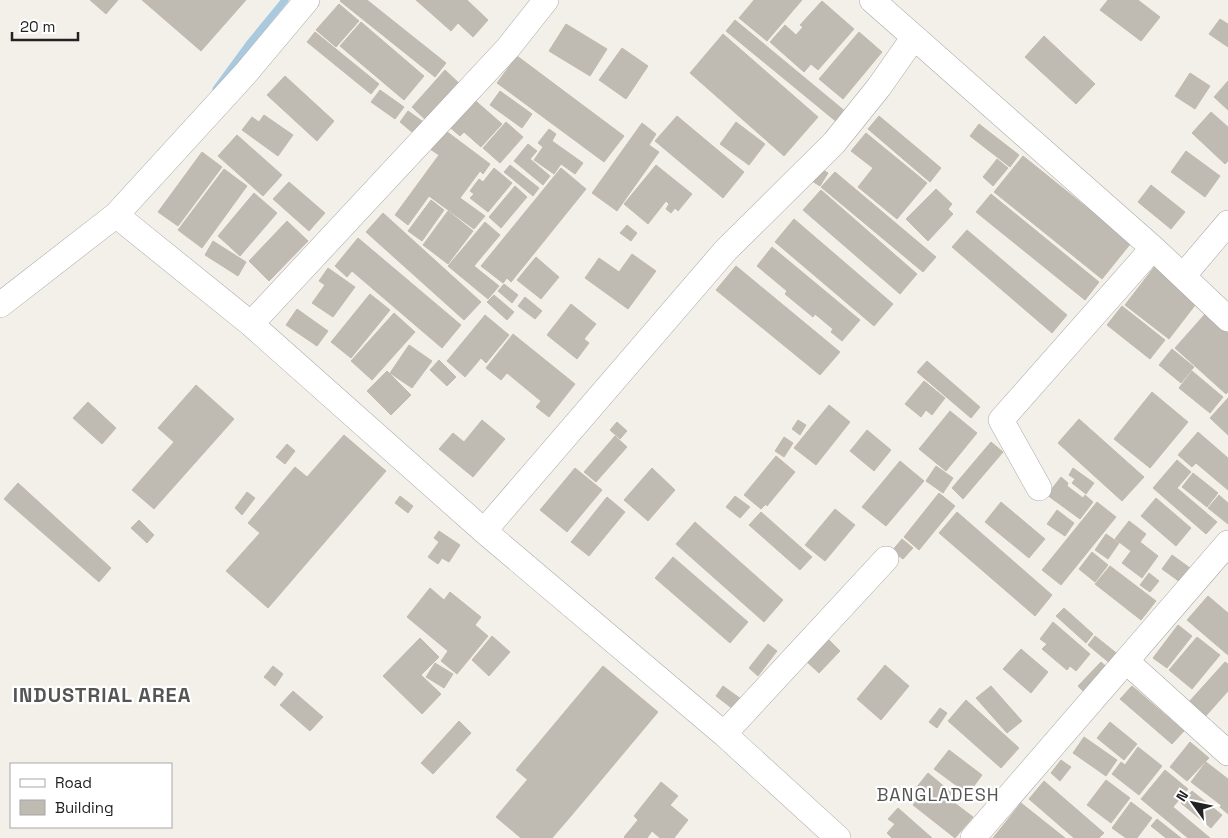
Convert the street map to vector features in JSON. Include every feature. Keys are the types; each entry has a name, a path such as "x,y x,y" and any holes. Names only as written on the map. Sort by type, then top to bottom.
{"street":[{"path":"0,305 116,215 245,74 307,0"},
{"path":"251,324 508,48 546,0"},
{"path":"872,0 1153,248 1228,319"},
{"path":"484,531 725,251 834,143 879,87 914,37"},
{"path":"116,215 251,324 484,531 724,734 838,838"},
{"path":"1183,276 1228,223"},
{"path":"1039,488 1001,420 1153,248"},
{"path":"973,838 1228,542"},
{"path":"724,734 886,559"},
{"path":"1126,661 1228,753"}],"building":[{"path":"90,0 118,0 106,14"},
{"path":"142,0 246,0 201,51"},
{"path":"341,0 367,0 446,63 435,77"},
{"path":"416,0 467,0 488,20 473,37 458,23 451,31"},
{"path":"754,0 802,0 767,41 739,18"},
{"path":"1108,0 1138,0 1160,17 1141,41 1100,10"},
{"path":"822,1 854,29 818,70 811,64 804,72 770,42 785,25 796,35 803,27 800,25"},
{"path":"339,4 359,21 336,47 316,30"},
{"path":"1220,19 1228,24 1228,47 1209,34"},
{"path":"735,20 846,112 838,123 726,31"},
{"path":"361,22 424,76 404,100 340,46"},
{"path":"566,24 607,49 590,76 549,51"},
{"path":"315,32 379,84 371,94 307,42"},
{"path":"859,32 882,52 843,99 819,79"},
{"path":"723,34 818,117 784,156 690,73"},
{"path":"1044,36 1095,84 1076,104 1025,57"},
{"path":"622,48 648,66 626,99 599,80"},
{"path":"517,56 624,136 604,162 497,83"},
{"path":"445,70 463,87 430,124 412,107"},
{"path":"1190,73 1210,86 1195,109 1175,96"},
{"path":"285,76 334,121 317,141 267,95"},
{"path":"1228,81 1228,110 1214,97"},
{"path":"380,90 404,107 395,119 371,102"},
{"path":"500,91 532,114 522,128 490,105"},
{"path":"470,96 502,124 481,147 464,132 460,136 446,124"},
{"path":"408,111 429,126 419,138 400,122"},
{"path":"1211,112 1228,127 1228,161 1225,164 1192,133"},
{"path":"264,115 293,135 278,156 242,130 252,117 259,122"},
{"path":"677,116 744,172 723,198 655,141"},
{"path":"879,116 941,168 930,182 868,129"},
{"path":"506,122 523,137 500,163 483,148"},
{"path":"736,122 765,144 749,165 720,144"},
{"path":"642,123 656,134 649,145 659,152 617,211 592,193"},
{"path":"979,124 1019,155 1010,167 970,136"},
{"path":"442,128 490,164 483,174 480,171 460,198 485,216 474,229 429,196 408,225 395,215 439,155 427,147"},
{"path":"549,129 556,134 552,141 583,163 575,174 561,164 554,174 534,160 543,147 538,143"},
{"path":"866,133 927,183 897,219 858,187 873,168 851,151"},
{"path":"237,135 282,175 263,196 218,156"},
{"path":"528,144 537,151 530,159 550,176 543,185 514,161"},
{"path":"1186,151 1220,176 1205,197 1171,172"},
{"path":"202,152 222,167 178,226 158,212"},
{"path":"1023,156 1131,243 1102,279 994,192"},
{"path":"997,159 1008,168 993,186 983,177"},
{"path":"510,165 539,188 533,196 504,172"},
{"path":"656,165 692,194 678,211 675,208 671,213 666,209 669,204 666,201 648,224 624,204"},
{"path":"494,168 512,183 488,212 470,198 474,194 470,191 479,179 483,182"},
{"path":"561,168 586,189 511,282 507,278 503,283 481,266"},
{"path":"820,168 828,173 820,186 812,181"},
{"path":"224,169 247,186 202,248 178,230"},
{"path":"835,172 936,257 923,272 821,187"},
{"path":"289,182 325,213 309,231 273,199"},
{"path":"1151,185 1185,212 1171,229 1138,202"},
{"path":"515,186 527,197 501,228 489,217"},
{"path":"936,189 952,204 948,209 953,214 928,241 906,219"},
{"path":"821,190 917,274 900,294 803,210"},
{"path":"254,193 277,213 240,256 218,236"},
{"path":"991,194 1099,282 1085,300 976,212"},
{"path":"431,200 444,210 422,241 408,231"},
{"path":"448,211 473,231 448,264 423,245"},
{"path":"383,213 481,302 464,320 366,232"},
{"path":"794,219 893,304 874,326 775,242"},
{"path":"287,221 308,241 269,281 249,261"},
{"path":"485,222 500,235 474,266 499,286 488,299 448,266"},
{"path":"627,225 637,233 631,241 620,233"},
{"path":"967,230 1067,315 1052,333 952,247"},
{"path":"358,238 461,325 442,348 352,271 347,277 335,266"},
{"path":"213,241 246,262 238,276 205,255"},
{"path":"772,247 860,320 842,341 831,332 833,329 815,314 813,317 785,294 787,291 757,266"},
{"path":"632,254 656,271 628,309 585,278 599,258 619,272"},
{"path":"536,257 559,277 541,299 517,280"},
{"path":"736,266 840,352 820,375 716,290"},
{"path":"1155,266 1199,300 1169,339 1125,305"},
{"path":"328,268 355,287 333,317 312,303 325,285 319,281"},
{"path":"504,284 518,295 512,303 498,291"},
{"path":"370,294 390,310 351,358 331,342"},
{"path":"494,295 514,312 507,320 487,302"},
{"path":"525,297 542,311 535,319 518,306"},
{"path":"571,304 596,324 584,339 589,343 577,359 547,335"},
{"path":"1122,306 1165,340 1150,359 1107,325"},
{"path":"297,309 328,331 317,346 286,325"},
{"path":"394,313 415,332 372,380 351,361"},
{"path":"1206,313 1228,333 1228,392 1226,394 1175,348"},
{"path":"485,315 509,335 486,363 481,358 465,377 447,361"},
{"path":"513,334 575,384 549,417 536,407 541,401 507,373 501,380 486,368"},
{"path":"409,345 432,361 412,388 390,373"},
{"path":"1172,349 1194,367 1181,383 1159,365"},
{"path":"439,360 456,377 447,386 430,370"},
{"path":"927,361 980,407 971,418 917,372"},
{"path":"387,371 411,395 391,415 367,391"},
{"path":"1192,371 1223,397 1210,413 1179,388"},
{"path":"924,381 945,398 932,415 926,410 921,417 905,404"},
{"path":"196,385 234,419 154,509 132,490 174,442 158,428"},
{"path":"1152,392 1188,422 1150,468 1114,439"},
{"path":"1228,398 1228,435 1210,418"},
{"path":"88,402 116,428 102,444 73,418"},
{"path":"829,405 850,422 816,465 794,448"},
{"path":"950,411 977,433 946,471 919,449"},
{"path":"1079,419 1144,477 1122,501 1058,443"},
{"path":"482,420 505,439 473,477 439,449 453,433 464,442"},
{"path":"798,420 806,425 800,435 792,429"},
{"path":"617,422 627,431 620,439 610,430"},
{"path":"867,430 891,450 874,471 850,451"},
{"path":"1198,432 1228,458 1228,490 1196,463 1192,467 1178,455"},
{"path":"344,435 386,471 268,608 226,571 260,533 248,523 295,467 307,477"},
{"path":"615,436 627,447 596,482 584,472"},
{"path":"784,437 793,443 784,457 775,451"},
{"path":"991,442 1003,452 963,499 952,488"},
{"path":"287,444 295,451 285,464 276,457"},
{"path":"776,456 795,472 767,506 766,504 761,509 744,495"},
{"path":"1177,460 1191,472 1177,488 1217,522 1206,534 1153,488"},
{"path":"900,461 924,481 886,526 862,507"},
{"path":"936,466 953,478 943,493 926,481"},
{"path":"575,468 602,490 567,532 540,510"},
{"path":"652,468 675,490 648,521 624,500"},
{"path":"1073,468 1094,483 1086,494 1072,483 1075,479 1069,475"},
{"path":"1193,473 1218,493 1207,507 1182,487"},
{"path":"1061,477 1068,483 1067,486 1083,498 1085,495 1093,502 1080,519 1047,495"},
{"path":"18,483 111,568 99,582 4,499"},
{"path":"247,492 255,498 242,515 235,508"},
{"path":"939,493 955,506 919,550 904,537"},
{"path":"1219,495 1228,503 1228,524 1208,508"},
{"path":"400,496 413,506 408,513 395,503"},
{"path":"735,496 750,507 740,518 726,507"},
{"path":"607,497 625,512 589,556 571,542"},
{"path":"1156,498 1191,528 1176,546 1141,516"},
{"path":"1001,502 1045,539 1029,558 985,522"},
{"path":"1097,502 1116,517 1061,585 1042,570"},
{"path":"835,509 855,525 825,561 805,545"},
{"path":"1057,510 1074,523 1065,536 1047,524"},
{"path":"761,512 812,557 800,570 749,525"},
{"path":"957,512 1052,595 1035,616 939,533"},
{"path":"139,520 154,535 147,543 131,528"},
{"path":"1129,521 1146,534 1140,542 1158,556 1142,578 1122,563 1131,551 1115,539"},
{"path":"695,522 783,600 764,622 676,544"},
{"path":"439,531 460,545 449,562 442,558 438,564 428,557 439,542 434,538"},
{"path":"1106,534 1119,543 1108,559 1095,550"},
{"path":"902,539 913,548 903,559 892,551"},
{"path":"1092,552 1108,565 1095,582 1079,569"},
{"path":"1172,555 1190,568 1180,582 1162,569"},
{"path":"673,557 748,622 730,643 655,578"},
{"path":"1110,566 1156,601 1141,620 1095,584"},
{"path":"1149,573 1159,581 1150,592 1140,585"},
{"path":"430,588 444,600 450,592 481,617 475,625 488,636 457,674 441,661 448,651 407,617"},
{"path":"1208,596 1228,613 1228,655 1187,620"},
{"path":"1064,608 1093,634 1086,643 1056,616"},
{"path":"1053,622 1090,654 1076,671 1070,666 1067,670 1042,649 1047,644 1040,639"},
{"path":"1178,625 1192,636 1167,668 1153,658"},
{"path":"492,636 510,652 489,676 472,660"},
{"path":"1095,636 1120,656 1112,665 1088,645"},
{"path":"1197,637 1220,655 1192,689 1169,670"},
{"path":"420,638 439,657 421,675 441,694 422,714 383,676"},
{"path":"827,638 840,651 819,673 806,661"},
{"path":"768,644 777,651 758,676 749,668"},
{"path":"1021,649 1048,672 1031,693 1003,669"},
{"path":"1101,662 1108,668 1085,693 1078,686"},
{"path":"1225,662 1228,664 1228,691 1204,718 1188,703"},
{"path":"435,663 453,674 444,688 426,677"},
{"path":"885,665 909,686 881,720 857,699"},
{"path":"273,666 283,674 275,686 264,677"},
{"path":"603,666 658,712 571,816 516,770"},
{"path":"723,686 741,699 733,709 716,696"},
{"path":"991,686 1022,721 1007,733 976,698"},
{"path":"1132,686 1184,731 1172,744 1120,699"},
{"path":"293,691 323,717 310,731 280,705"},
{"path":"966,700 1019,748 1001,768 948,721"},
{"path":"940,708 947,713 937,728 929,722"},
{"path":"459,721 471,733 433,774 421,763"},
{"path":"1110,722 1137,744 1124,760 1097,738"},
{"path":"1084,737 1117,760 1106,776 1073,753"},
{"path":"1190,742 1209,758 1187,781 1170,767"},
{"path":"1138,747 1162,766 1139,795 1112,774 1121,762 1125,765"},
{"path":"949,750 982,775 968,794 934,769"},
{"path":"1061,760 1071,767 1060,781 1051,773"},
{"path":"1206,762 1228,779 1228,814 1220,807 1221,805 1191,782"},
{"path":"1165,770 1188,789 1173,807 1210,838 1188,838 1141,799"},
{"path":"928,773 952,793 948,798 973,817 955,838 913,805 922,793 916,788"},
{"path":"528,779 571,816 552,838 521,838 496,817"},
{"path":"1106,780 1130,798 1111,823 1087,805"},
{"path":"1044,781 1104,833 1099,838 1074,838 1029,799"},
{"path":"661,782 678,796 670,805 688,820 674,838 660,838 652,831 647,838 625,838 638,820 634,816"},
{"path":"1192,791 1222,815 1211,828 1181,803"},
{"path":"1131,802 1152,818 1137,838 1126,838 1112,828"},
{"path":"1021,803 1065,838 993,838"},
{"path":"898,808 932,838 892,838 887,833 895,824 888,819"},
{"path":"1157,819 1181,838 1166,838 1151,826"}],"waterway":[{"path":"216,89 285,0"}],"district":[{"name":"INDUSTRIAL AREA","path":"102,695"},
{"name":"BANGLADESH","path":"938,794"}]}
